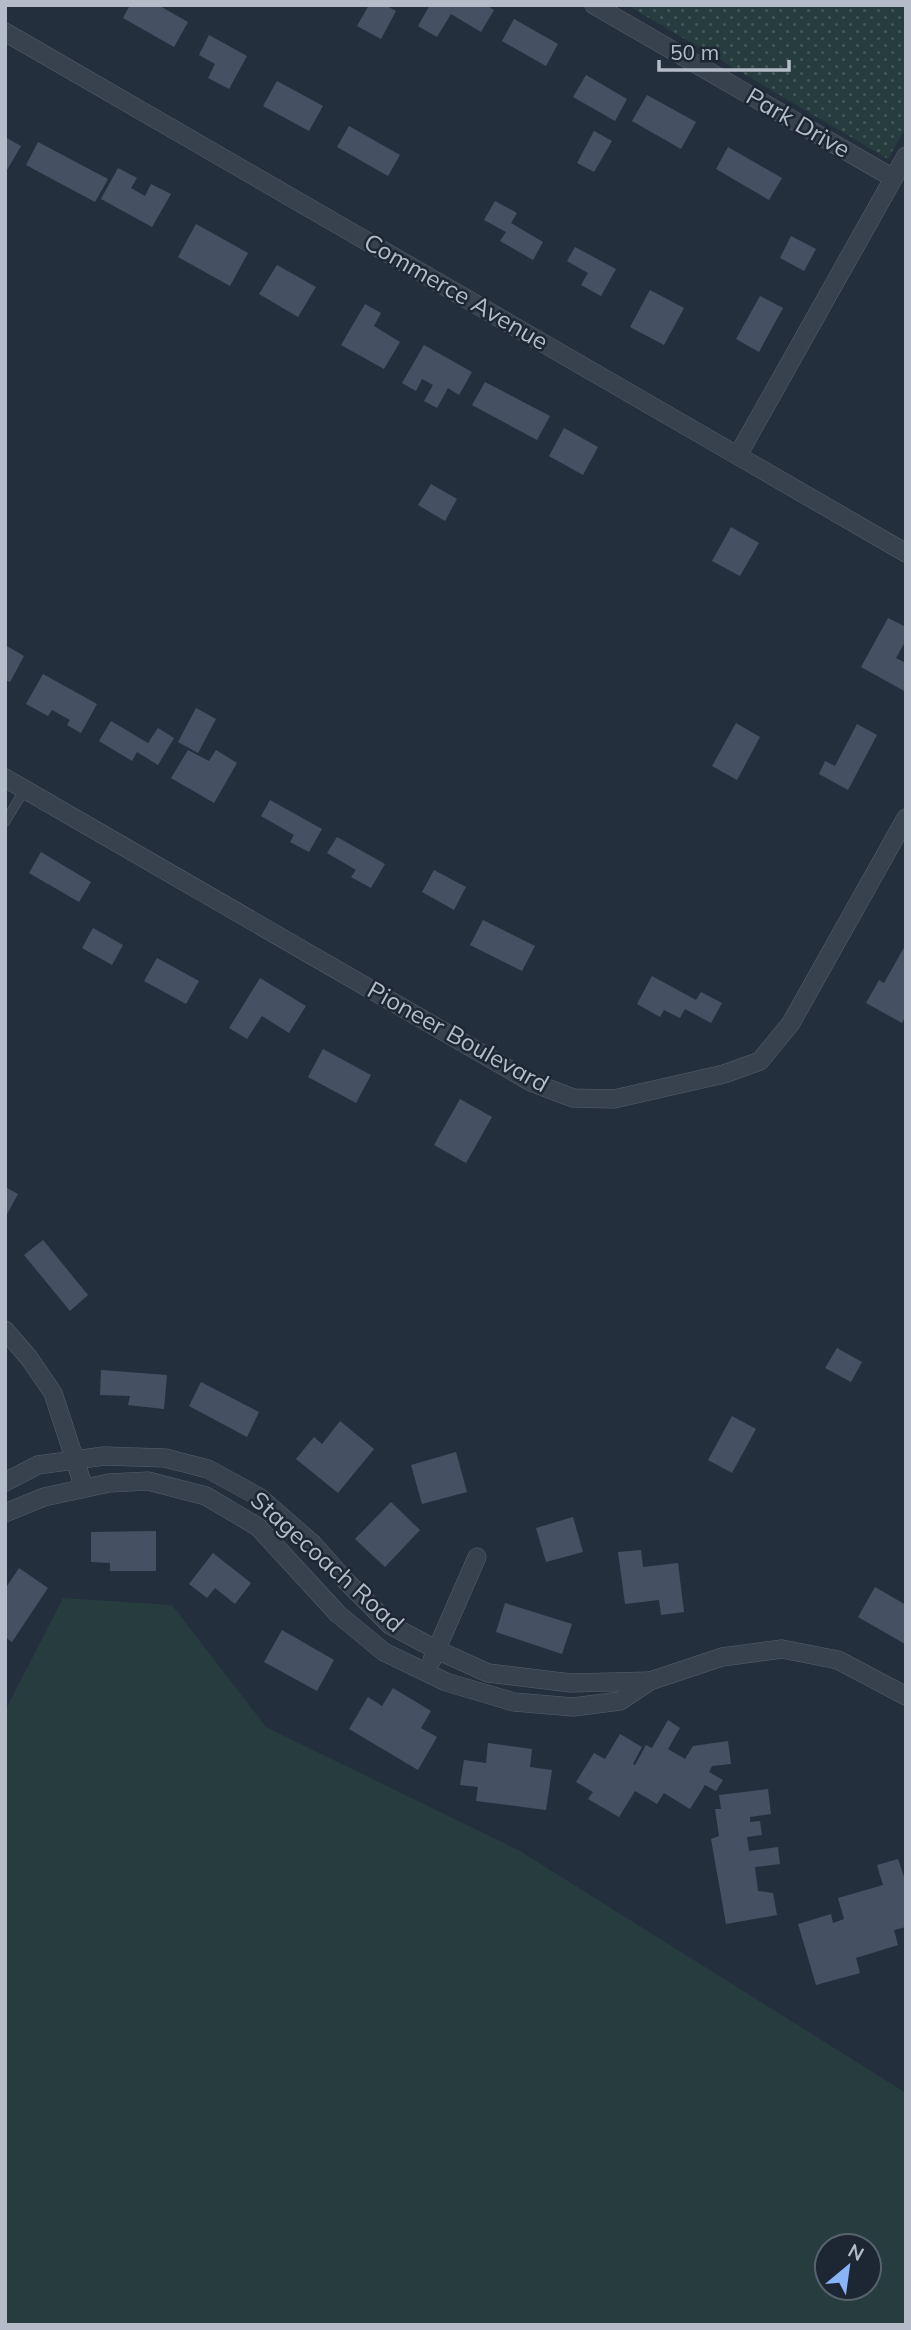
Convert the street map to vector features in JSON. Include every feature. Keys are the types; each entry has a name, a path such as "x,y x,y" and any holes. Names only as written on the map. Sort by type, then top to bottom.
{"street":[{"name":"Park Drive","path":"594,5 893,178"},
{"name":"Commerce Avenue","path":"5,32 906,553"},
{"path":"738,456 906,156"},
{"name":"Pioneer Boulevard","path":"5,778 531,1082 573,1098 614,1099 724,1074 760,1061 791,1023 906,818"},
{"path":"5,1330 29,1358 53,1393 84,1488"},
{"name":"Stagecoach Road","path":"5,1482 38,1465 104,1456 165,1458 208,1469 268,1505 313,1544 390,1625 437,1650 488,1673 571,1682 650,1681"},
{"name":"Stagecoach Road","path":"5,1513 44,1497 110,1483 148,1481 206,1496 258,1527 338,1614 384,1652 446,1682 514,1702 573,1707 620,1702 650,1681 722,1657 782,1649 838,1660 906,1696"},
{"path":"426,1672 477,1557"}],"lane":[{"path":"5,822 25,789"}],"green space":[{"path":"627,5 906,5 906,127 888,159"},
{"path":"63,1598 172,1605 266,1727 520,1851 906,2093 906,2325 5,2325 5,1711"}],"building":[{"path":"130,5 158,5 188,22 174,47 123,18"},
{"path":"369,5 385,5 396,11 381,39 357,26"},
{"path":"430,5 486,5 494,10 481,32 451,14 437,37 418,26"},
{"path":"514,19 558,44 546,66 502,41"},
{"path":"209,35 247,56 229,89 208,78 215,64 199,55"},
{"path":"586,75 627,99 615,121 573,97"},
{"path":"277,81 323,106 309,131 263,106"},
{"path":"647,95 696,122 681,149 632,121"},
{"path":"349,126 400,155 388,176 337,147"},
{"path":"594,131 612,141 594,172 577,163"},
{"path":"5,137 21,146 7,170 5,169"},
{"path":"38,142 108,179 95,202 26,165"},
{"path":"728,147 782,178 769,200 716,169"},
{"path":"118,168 137,178 131,188 145,196 151,184 171,194 152,227 101,199"},
{"path":"495,201 517,213 511,223 543,242 533,260 500,241 506,232 484,220"},
{"path":"196,224 248,253 230,286 178,257"},
{"path":"791,236 816,249 804,271 780,258"},
{"path":"575,247 616,269 601,296 581,285 588,273 567,261"},
{"path":"277,265 316,287 298,317 259,294"},
{"path":"650,290 684,308 664,345 630,327"},
{"path":"760,296 783,308 759,352 736,339"},
{"path":"365,304 381,313 374,326 400,342 384,369 341,345"},
{"path":"424,345 472,372 459,395 448,388 437,408 424,401 433,385 422,379 416,391 402,383"},
{"path":"485,382 550,416 537,440 472,405"},
{"path":"564,428 598,447 583,475 549,456"},
{"path":"431,484 457,499 445,521 418,505"},
{"path":"731,527 759,543 740,576 712,561"},
{"path":"888,618 906,627 906,640 896,658 906,663 906,692 861,667"},
{"path":"5,645 24,656 10,682 5,680"},
{"path":"43,674 97,704 81,733 67,725 70,720 52,710 48,716 26,704"},
{"path":"196,708 216,719 198,753 178,742"},
{"path":"111,721 148,743 158,728 174,738 158,765 137,752 132,761 99,741"},
{"path":"736,723 760,737 737,780 712,766"},
{"path":"857,724 877,735 848,790 819,774 825,761 835,766"},
{"path":"188,750 209,761 216,750 237,763 214,803 171,778"},
{"path":"270,800 322,829 309,852 290,842 294,835 261,816"},
{"path":"337,837 385,864 371,888 351,877 356,870 327,853"},
{"path":"41,852 91,882 79,902 29,873"},
{"path":"434,870 466,887 454,910 422,892"},
{"path":"483,920 535,946 522,971 470,945"},
{"path":"93,928 123,945 112,965 82,948"},
{"path":"906,944 906,1015 902,1023 866,1003 879,980 884,983"},
{"path":"157,958 199,981 186,1004 144,981"},
{"path":"652,976 696,1000 701,992 722,1003 711,1023 685,1009 680,1018 664,1010 660,1017 637,1004"},
{"path":"260,978 306,1006 289,1033 262,1016 247,1039 229,1028"},
{"path":"323,1049 371,1075 356,1103 308,1077"},
{"path":"460,1099 492,1117 466,1163 434,1145"},
{"path":"5,1187 18,1194 5,1218"},
{"path":"43,1240 88,1295 70,1311 24,1255"},
{"path":"837,1348 862,1362 851,1382 825,1368"},
{"path":"101,1370 167,1375 164,1409 128,1405 130,1396 100,1395"},
{"path":"201,1382 259,1412 247,1437 189,1406"},
{"path":"732,1416 756,1429 732,1473 708,1460"},
{"path":"340,1421 374,1449 338,1493 296,1459 314,1437 322,1444"},
{"path":"456,1452 467,1492 422,1504 411,1465"},
{"path":"391,1502 420,1530 385,1567 355,1539"},
{"path":"573,1517 583,1552 546,1562 536,1528"},
{"path":"156,1531 156,1571 110,1571 110,1563 91,1562 91,1532"},
{"path":"641,1550 643,1567 678,1563 684,1612 661,1615 659,1600 625,1604 618,1552"},
{"path":"213,1553 251,1583 235,1604 215,1588 207,1598 189,1584"},
{"path":"19,1568 48,1588 12,1642 5,1637 5,1589"},
{"path":"875,1587 906,1605 905,1644 858,1617"},
{"path":"505,1603 572,1624 562,1654 496,1632"},
{"path":"282,1630 334,1660 317,1691 264,1662"},
{"path":"393,1688 431,1711 421,1728 437,1737 418,1770 349,1729 368,1697 382,1706"},
{"path":"668,1720 680,1728 668,1749 685,1759 693,1746 728,1741 731,1764 712,1766 709,1772 723,1780 716,1791 705,1785 690,1809 664,1793 657,1804 635,1791 619,1817 588,1799 593,1792 576,1782 594,1753 605,1759 620,1734 642,1747 633,1764 635,1765 646,1745 652,1748"},
{"path":"488,1743 532,1749 530,1767 552,1770 546,1810 476,1801 478,1787 460,1785 464,1760 486,1763"},
{"path":"768,1789 771,1814 750,1817 750,1822 760,1821 762,1835 747,1837 749,1851 778,1847 780,1864 755,1867 758,1891 773,1893 777,1915 726,1924 711,1839 719,1836 715,1809 721,1809 719,1795"},
{"path":"898,1859 906,1883 906,1927 894,1930 898,1945 856,1958 860,1973 816,1985 798,1924 831,1914 833,1923 844,1919 838,1898 883,1885 877,1865"}]}
